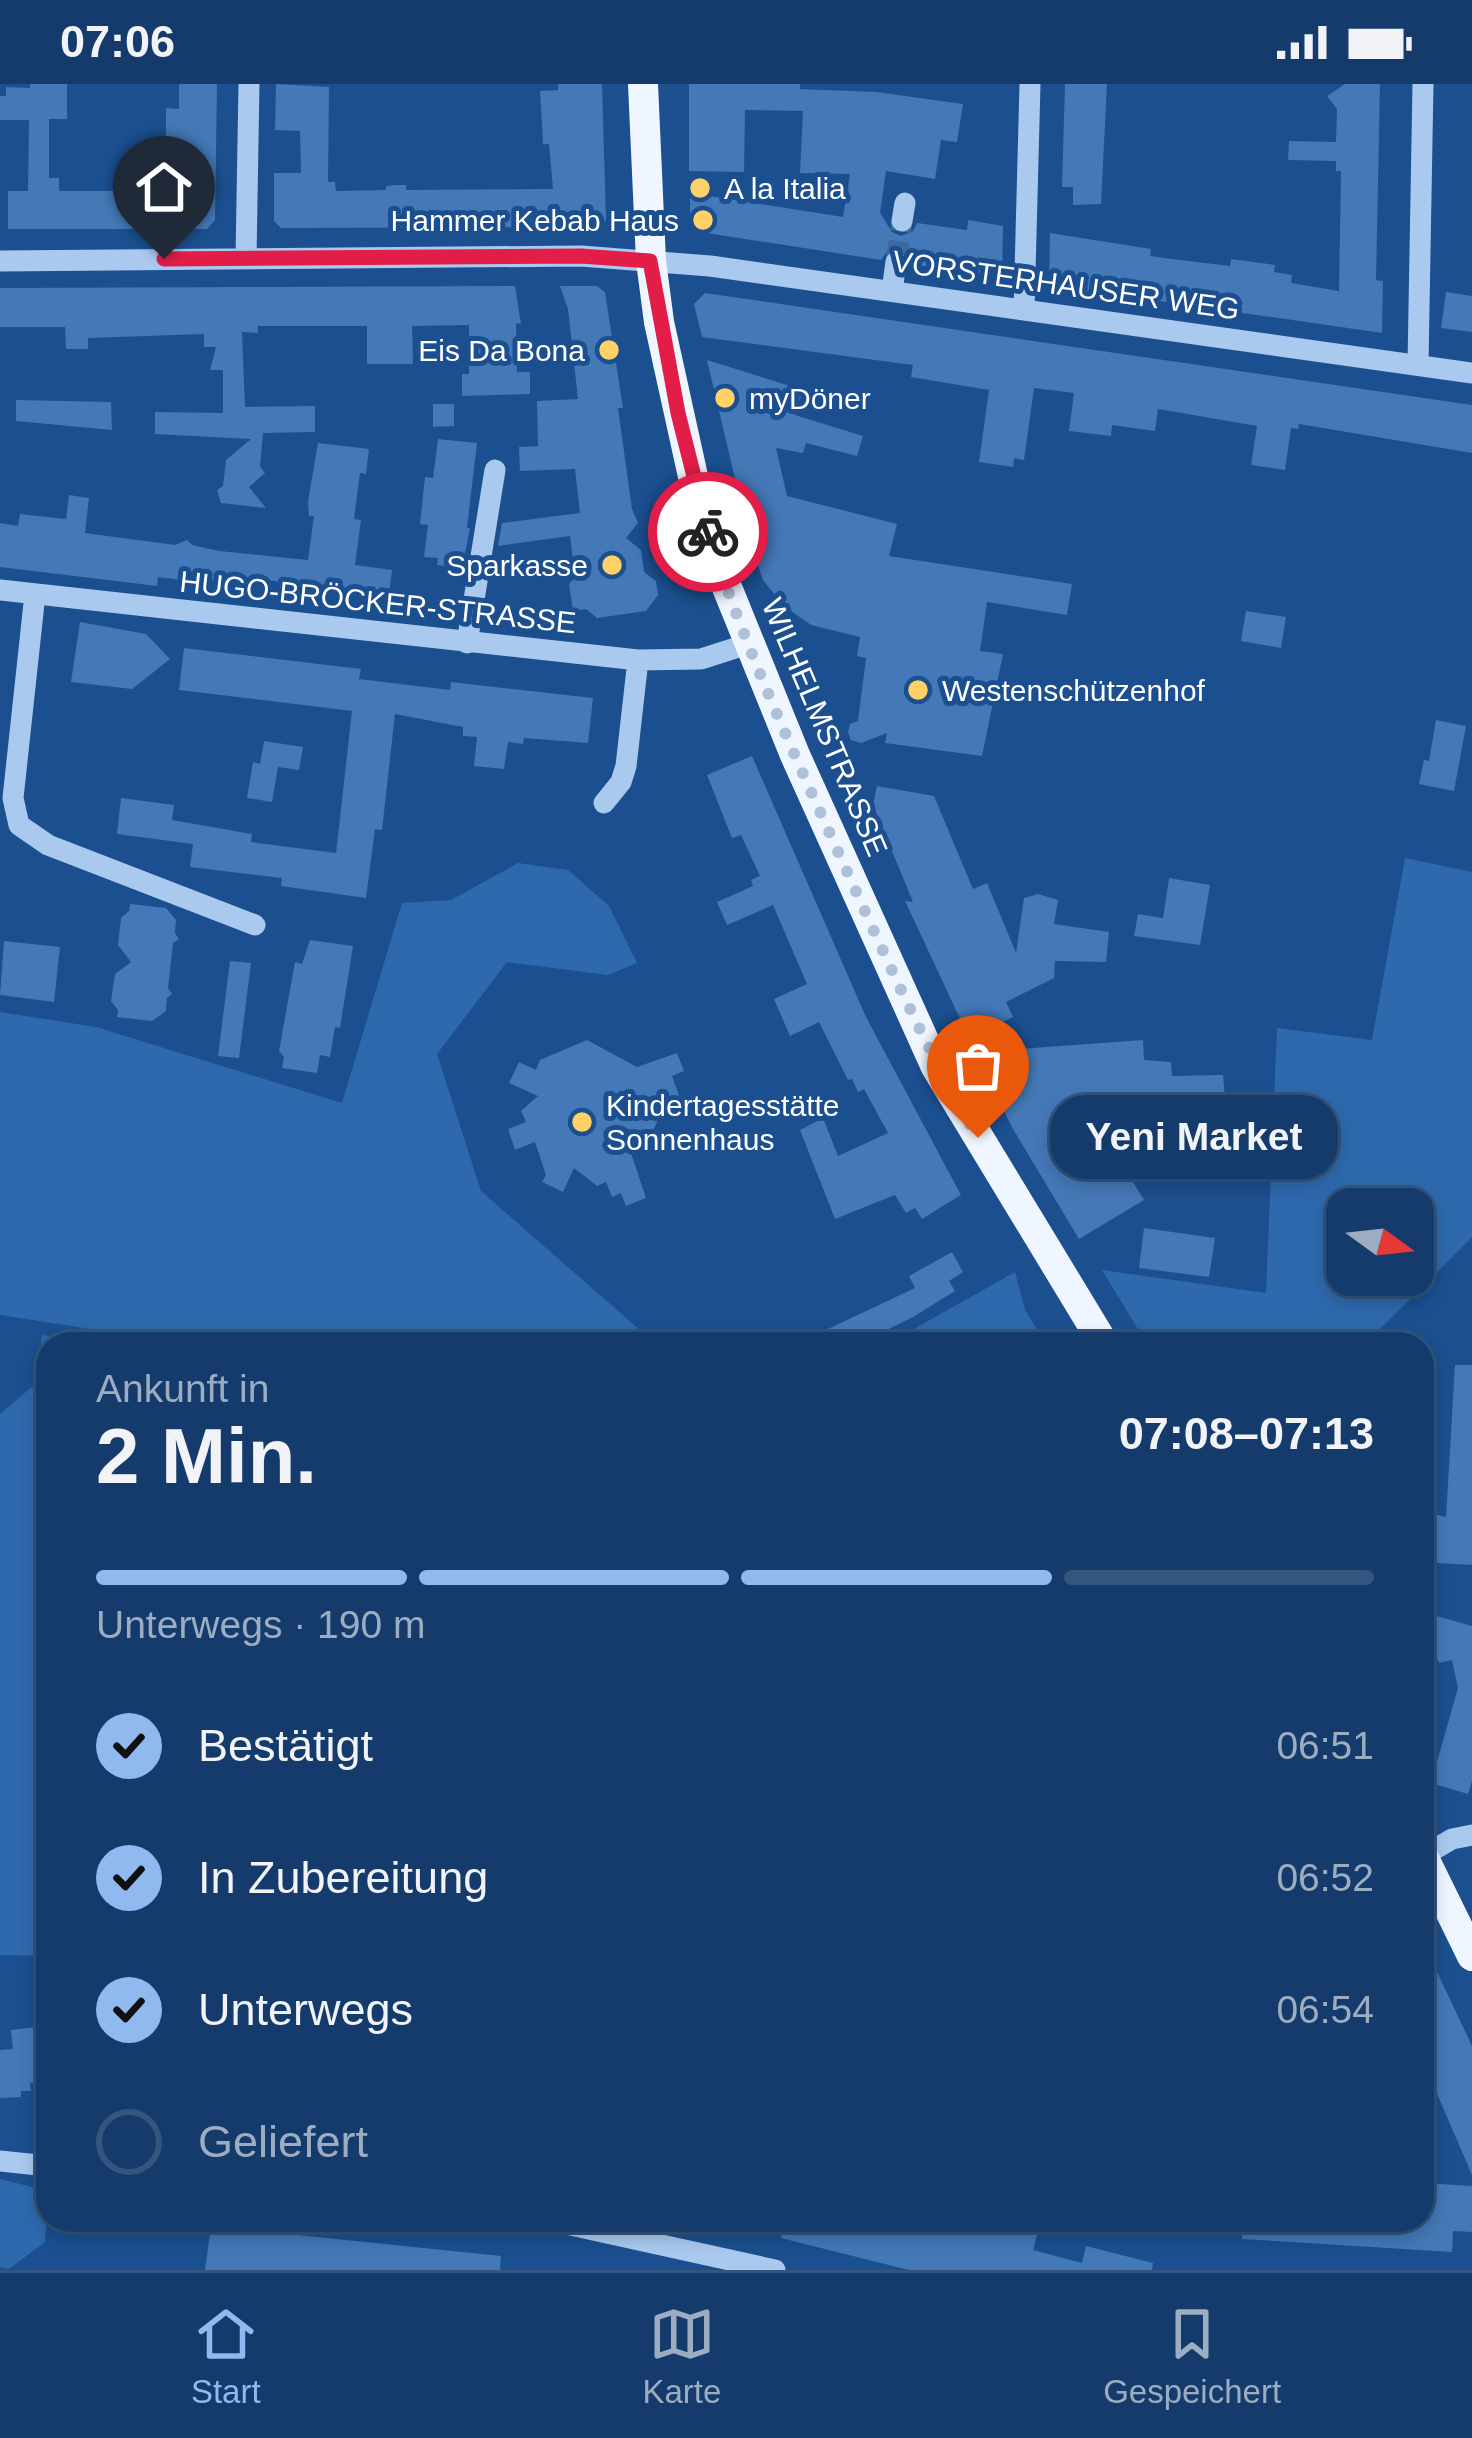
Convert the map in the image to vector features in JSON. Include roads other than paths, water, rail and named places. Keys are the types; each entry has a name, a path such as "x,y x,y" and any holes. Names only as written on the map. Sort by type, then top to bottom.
{"main road":[{"name":"WILHELMSTRASSE","path":"644,84 650,261 659,322 698,499 748,644 936,1067 1097,1332"},
{"path":"1434,1879 1472,1956"}],"street":[{"path":"246,257 248,84"},
{"path":"1024,310 1030,84"},
{"path":"1418,364 1423,84"},
{"name":"VORSTERHAUSER WEG","path":"0,261 581,256 650,261 1472,373"},
{"path":"892,291 896,262"},
{"path":"466,643 495,470"},
{"name":"HUGO-BRÖCKER-STRASSE","path":"0,590 638,660 701,658 748,644"},
{"path":"35,594 13,798 19,825 48,845 255,926"},
{"path":"604,803 621,782 626,766 638,660"},
{"path":"1434,1849 1472,1835"},
{"path":"0,2161 36,2165"},
{"path":"602,2232 775,2270"}],"tunnel":[{"path":"896,262 902,221"}],"place":[{"name":"A la Italia","path":"700,188"},
{"name":"Hammer Kebab Haus","path":"703,220"},
{"name":"Eis Da Bona","path":"609,350"},
{"name":"myDöner","path":"725,398"},
{"name":"Sparkasse","path":"612,565"},
{"name":"Westenschützenhof","path":"918,690"},
{"name":"Kindertagesstätte Sonnenhaus","path":"582,1122"},
{"name":"Yeni Market","path":"978,1138"}]}
